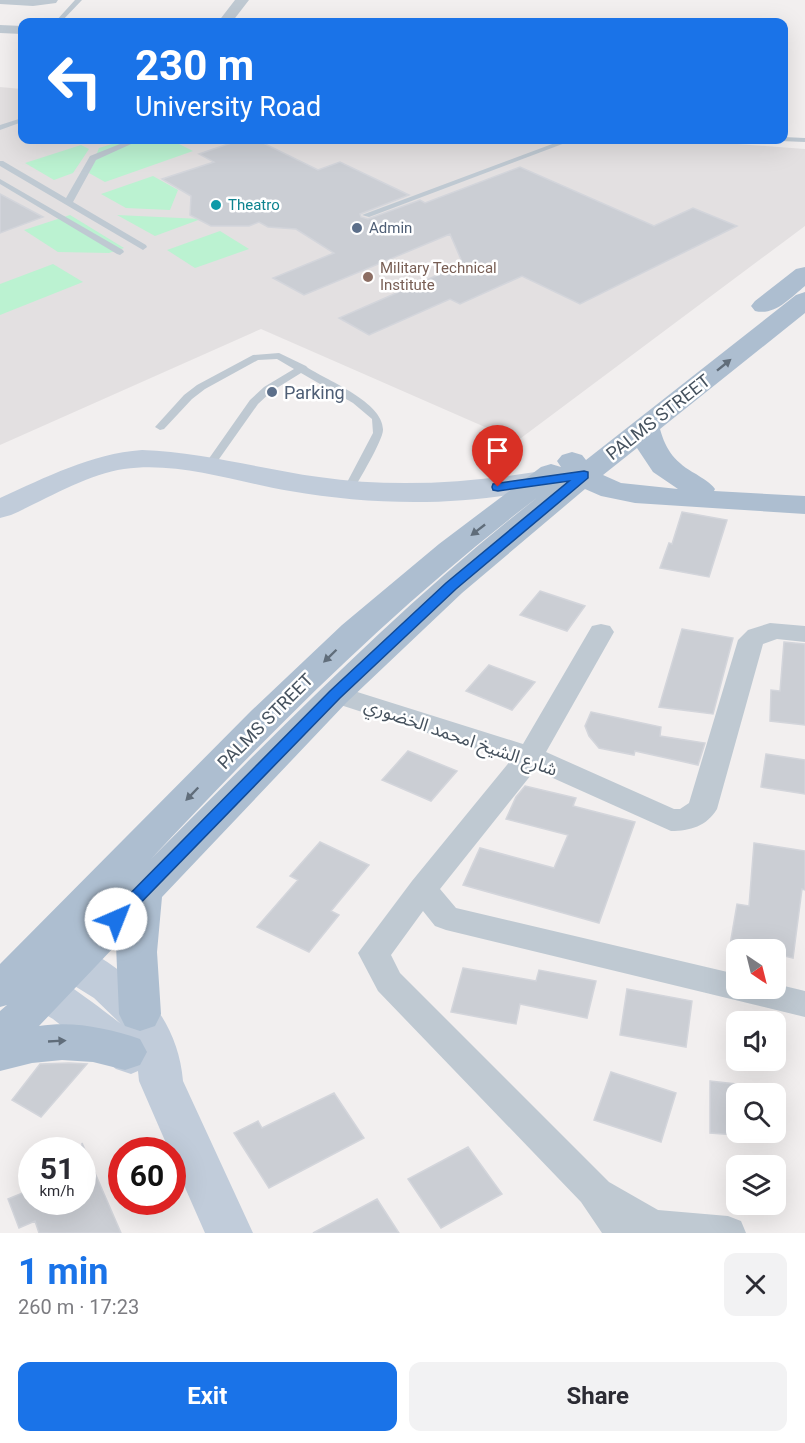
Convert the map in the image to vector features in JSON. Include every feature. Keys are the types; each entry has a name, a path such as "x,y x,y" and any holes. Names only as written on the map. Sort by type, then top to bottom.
{"main road":[{"name":"PALMS STREET","path":"35,974 144,889 335,694 451,586 534,515 577,467 805,274"},
{"name":"PALMS STREET","path":"0,1039 35,974 267,717 353,633 426,570 542,480 577,467 645,428 805,300"},
{"path":"645,428 648,443 657,460 675,475 700,489"},
{"path":"0,509 81,471 119,460 151,457 348,490 449,492 542,480"},
{"path":"577,467 764,502"},
{"path":"577,467 603,486 630,493"},
{"path":"534,515 554,505 577,498 630,493 805,505"},
{"path":"133,1033 135,945 144,889"},
{"path":"35,974 94,1025 133,1033 157,1047 161,1060 161,1081 229,1233"},
{"path":"0,1053 26,1045 69,1041 103,1045 133,1033"}],"street":[{"path":"0,0 33,2 51,0"},
{"path":"228,18 242,0"},
{"path":"0,29 18,30"},
{"path":"0,37 18,38"},
{"name":"شارع الشيخ امحمد الخضوري","path":"335,694 531,756 671,820 686,820 702,809 751,640 761,632 776,630 805,634"},
{"path":"601,632 531,756 374,953 389,982 594,1191 623,1233"},
{"path":"423,889 446,918 726,985"},
{"path":"785,999 805,1004"},
{"path":"594,1191 652,1226 728,1233"}],"lane":[{"path":"62,18 79,0"},
{"path":"0,128 18,121"},
{"path":"788,139 805,140"},
{"path":"68,203 93,158 126,144"},
{"path":"366,215 558,144"},
{"path":"0,163 143,247"},
{"path":"0,181 120,252"},
{"path":"160,427 194,392 256,357 279,356 366,406 377,419 378,433 348,490"},
{"path":"208,467 254,402 268,389 303,369"}],"shaded area":[{"name":"Military Technical Institute","path":"0,87 18,89 18,144 739,144 805,149 805,226 517,441 261,329 0,445"}],"green space":[{"path":"112,144 179,144 193,151 105,182 89,173 99,148"},
{"path":"81,145 89,149 73,173 54,180 25,163"},
{"path":"153,176 178,190 170,210 126,208 101,194"},
{"path":"70,215 124,248 109,253 58,252 24,230"},
{"path":"117,215 201,219 155,236"},
{"path":"220,231 249,249 195,268 167,250"},
{"path":"53,264 83,282 0,315 0,284"}],"building":[{"path":"228,144 265,144 318,170 340,162 409,195 360,214 361,217 368,219 420,200 425,203 520,167 654,226 693,208 737,226 580,304 522,276 460,304 450,299 369,335 339,318 463,264 450,234 304,295 273,278 334,253 296,229 268,227 259,222 249,226 211,226 190,215 191,196 162,179 214,162 199,154"},
{"path":"0,194 43,217 0,233"},
{"path":"682,512 727,520 709,577 660,568 669,543 672,544"},
{"path":"540,591 585,606 567,631 520,615"},
{"path":"682,629 733,638 713,714 659,707"},
{"path":"784,642 805,644 805,725 770,721 771,690 780,691"},
{"path":"489,665 535,682 512,710 466,691"},
{"path":"591,712 661,727 660,736 705,743 698,765 635,751 634,755 599,748 589,736 585,726"},
{"path":"408,751 457,771 431,801 382,780"},
{"path":"766,754 805,760 805,794 761,787"},
{"path":"525,786 576,798 573,806 635,822 599,923 463,885 480,848 554,868 568,835 506,819 516,797"},
{"path":"320,842 369,865 331,911 339,915 309,952 257,927 298,880 290,876"},
{"path":"754,843 805,851 805,890 802,889 793,958 786,956 786,939 731,939 737,904 749,906"},
{"path":"463,968 536,981 539,970 596,981 587,1018 520,1004 516,1024 451,1012"},
{"path":"627,989 692,1001 686,1047 620,1035"},
{"path":"40,1064 87,1064 41,1117 12,1100"},
{"path":"611,1072 676,1093 661,1142 594,1120"},
{"path":"710,1081 727,1083 726,1134 710,1133"},
{"path":"334,1093 364,1138 269,1188 234,1133 258,1121 262,1128"},
{"path":"468,1147 502,1194 441,1228 408,1179"},
{"path":"96,1175 108,1203 108,1215 113,1215 121,1233 39,1233 35,1221 19,1228 8,1199 18,1195 18,1215 96,1215"},
{"path":"377,1199 399,1233 313,1233"}],"place":[{"name":"Theatro","path":"216,205"},
{"name":"Admin","path":"357,228"},
{"name":"Military Technical Institute","path":"368,277"},
{"name":"Parking","path":"272,392"}],"route":[{"path":"116,919 335,694 451,586 584,475 498,487"}]}
